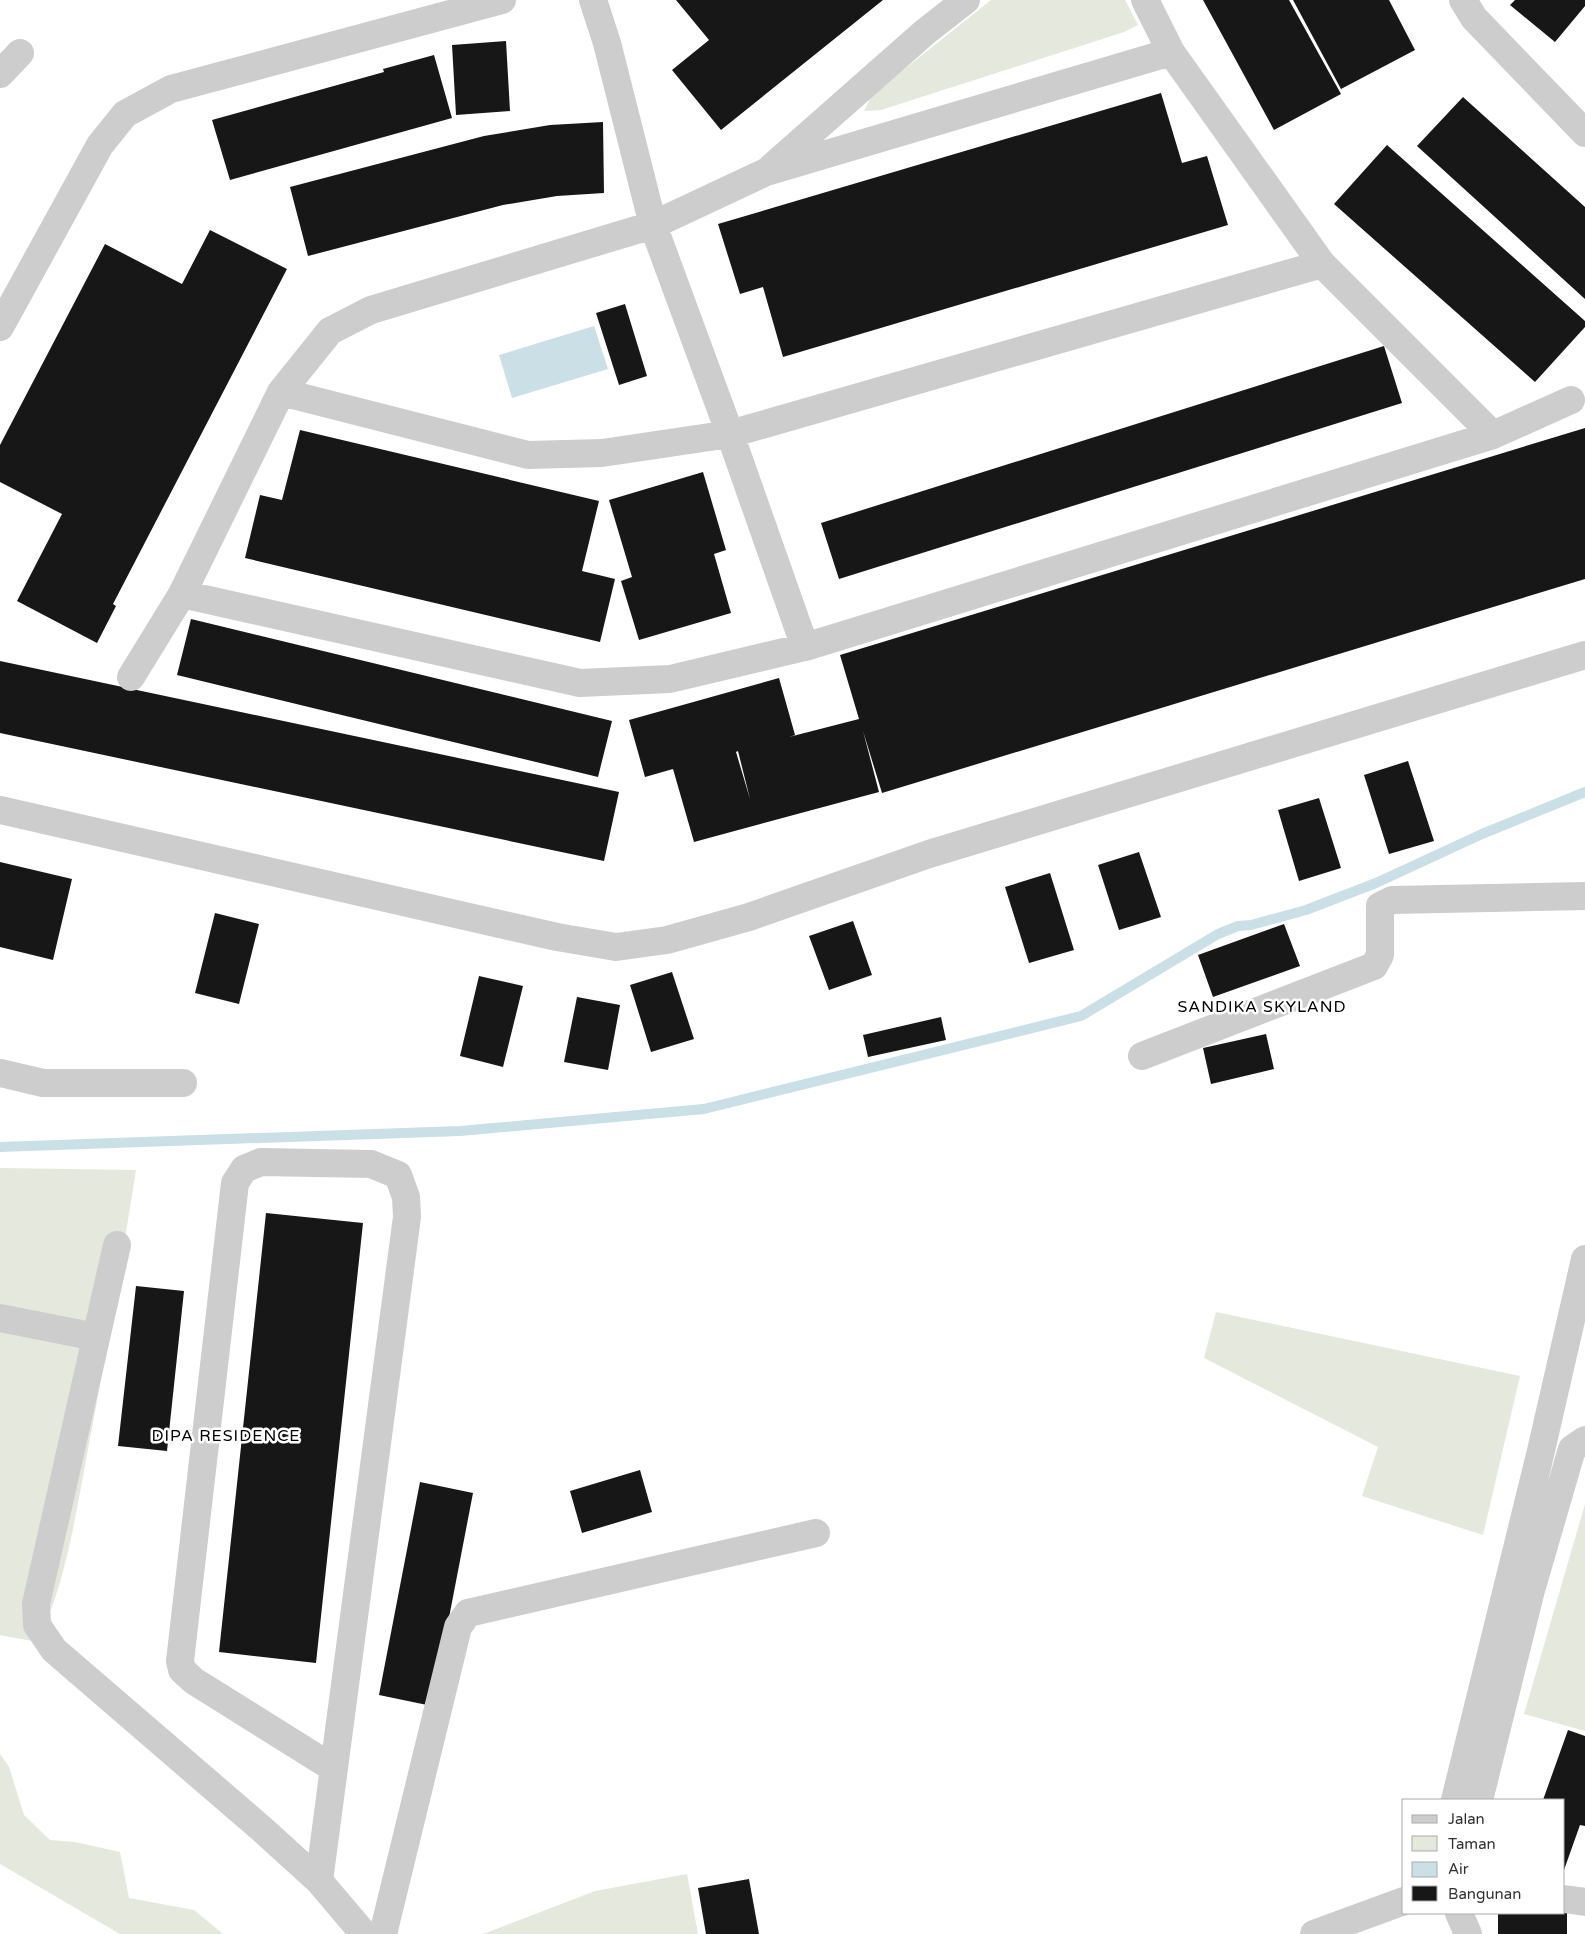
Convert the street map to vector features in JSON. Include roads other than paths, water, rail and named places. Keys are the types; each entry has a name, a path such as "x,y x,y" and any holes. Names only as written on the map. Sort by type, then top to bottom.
{"street":[{"path":"0,328 100,145 125,114 171,88 502,0"},
{"path":"593,0 607,43 653,225 805,646"},
{"path":"766,172 925,32 966,0"},
{"path":"1145,0 1171,52 1322,264 1493,435"},
{"path":"1464,0 1474,18 1585,133"},
{"path":"131,677 182,594 281,392 330,331 371,310 653,225 766,172 1171,52"},
{"path":"0,74 20,54"},
{"path":"281,392 528,455 602,452 730,434 1322,264"},
{"path":"182,594 580,683 670,679 805,646 1493,435 1571,400"},
{"path":"0,810 557,937 616,947 667,940 749,917 929,854 1585,655"},
{"path":"1142,1056 1374,966 1380,956 1380,906 1392,900 1585,896"},
{"path":"0,1073 43,1083 183,1084"},
{"path":"318,1881 334,1768 407,1217 406,1197 398,1175 371,1164 261,1162 244,1169 235,1183 180,1661 182,1670 194,1681 334,1768"},
{"path":"117,1245 36,1604 38,1625 54,1650 264,1830 318,1881 364,1934"},
{"path":"1455,1799 1540,1455 1585,1260"},
{"path":"0,1318 96,1337"},
{"path":"1479,1799 1531,1590 1572,1449 1585,1440"},
{"path":"383,1934 458,1627 468,1613 816,1533"},
{"path":"1565,1899 1585,1902"},
{"path":"1314,1934 1402,1902"},
{"path":"1458,1914 1468,1934"}],"water":[{"path":"594,326 608,369 512,398 499,355"}],"waterway":[{"path":"0,1147 460,1131 704,1109 1081,1016 1218,934 1238,926 1251,925 1306,910 1376,883 1482,834 1585,792"}],"district":[{"name":"SANDIKA SKYLAND","path":"1262,1007"},
{"name":"DIPA RESIDENCE","path":"226,1436"}]}
